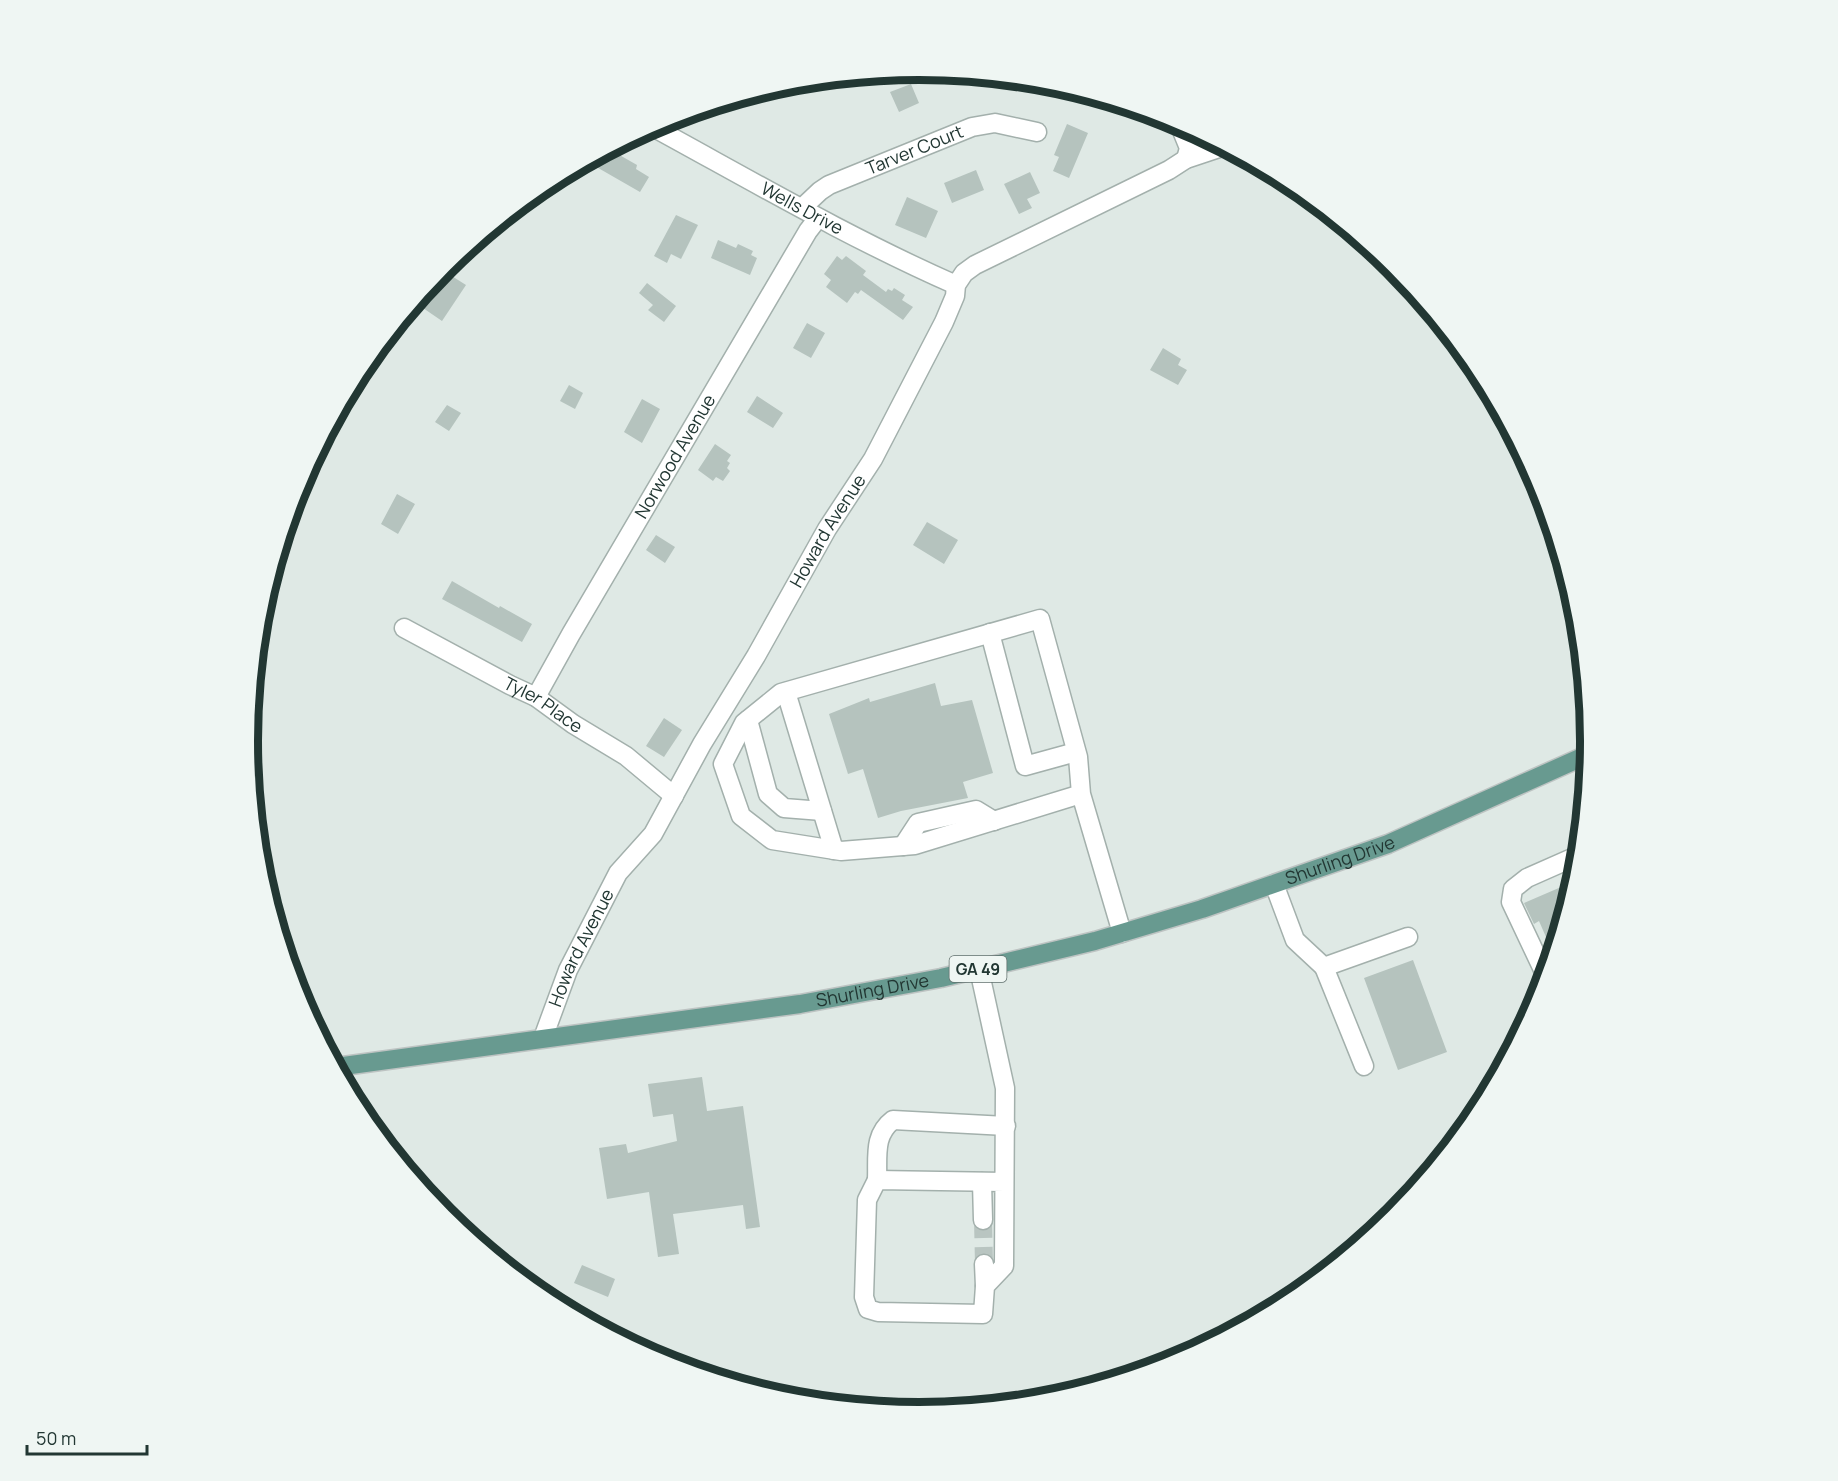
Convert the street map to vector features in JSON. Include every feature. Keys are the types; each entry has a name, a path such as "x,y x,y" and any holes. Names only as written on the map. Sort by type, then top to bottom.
{"main road":[{"name":"Shurling Drive","path":"344,1066 800,1004 979,969 1122,933 1202,909 1388,844 1580,758"}],"street":[{"name":"Tarver Court","path":"810,213 820,190 829,185 972,127 995,123 1037,132"},
{"name":"Wells Drive","path":"662,132 905,263 956,285"},
{"path":"1184,135 1189,148 1186,159"},
{"name":"Howard Avenue","path":"543,1038 568,970 618,873 653,834 827,528 873,459 944,322 955,296 956,285 964,273 975,265 1169,170 1186,159 1214,150"},
{"name":"Norwood Avenue","path":"536,697 810,213"},
{"path":"1081,794 915,845 841,851 772,840 741,816 723,764 744,723 781,693 1040,619 1076,752 1081,794 1122,933"},
{"name":"Tyler Place","path":"404,628 536,697 573,724 626,756 674,796"},
{"path":"990,633 1025,766 1076,752"},
{"path":"786,692 834,850"},
{"path":"748,720 768,794 784,808 822,811"},
{"path":"687,772 723,764"},
{"path":"1541,965 1511,902 1513,889 1527,878 1569,860"},
{"path":"1274,884 1295,940 1324,967 1364,1066"},
{"path":"1324,967 1408,937"},
{"path":"979,969 1005,1088 1006,1126 1004,1266 985,1286"},
{"path":"984,1264 983,1314 878,1312 868,1309 864,1298 867,1200 877,1180 879,1136 885,1125 893,1120 1006,1126"},
{"path":"877,1180 1004,1182"},
{"path":"982,1182 983,1220"}],"building":[{"path":"911,84 919,103 899,112 890,92"},
{"path":"1067,124 1088,133 1069,178 1053,171 1059,157 1054,155"},
{"path":"617,153 637,165 636,169 649,177 640,192 593,165"},
{"path":"976,170 984,190 952,203 944,183"},
{"path":"1030,172 1040,193 1027,199 1032,208 1019,214 1004,184"},
{"path":"907,197 938,211 926,238 895,225"},
{"path":"676,215 698,225 681,259 671,254 667,263 654,256"},
{"path":"718,240 736,248 738,244 753,251 751,255 757,258 750,275 711,258"},
{"path":"837,256 842,260 846,256 866,271 863,275 886,292 894,288 905,295 902,300 913,307 903,320 861,290 858,294 855,292 847,303 826,287 831,280 824,274"},
{"path":"450,275 466,285 442,321 423,308"},
{"path":"647,283 676,306 664,322 648,310 653,305 639,293"},
{"path":"807,323 825,333 811,358 793,348"},
{"path":"1163,348 1181,359 1178,365 1187,370 1178,385 1150,370"},
{"path":"569,385 583,393 575,409 560,401"},
{"path":"757,396 783,413 773,428 747,412"},
{"path":"642,399 660,409 642,443 624,432"},
{"path":"447,405 461,413 449,431 435,422"},
{"path":"715,444 731,455 727,461 730,463 727,468 730,471 723,481 716,477 713,481 698,470"},
{"path":"397,494 415,504 398,534 381,524"},
{"path":"927,522 958,540 944,564 913,545"},
{"path":"656,535 675,547 665,563 646,550"},
{"path":"452,581 532,624 522,642 442,599"},
{"path":"935,683 941,706 972,700 993,773 963,782 968,798 901,811 878,818 863,769 848,774 829,714 869,698 870,702"},
{"path":"664,718 682,730 664,757 646,746"},
{"path":"1563,886 1548,942 1539,921 1534,924 1524,903"},
{"path":"1413,960 1447,1052 1398,1070 1364,978"},
{"path":"702,1077 707,1111 743,1106 760,1227 746,1229 743,1205 673,1214 679,1254 658,1257 649,1192 607,1199 599,1148 626,1144 628,1153 677,1141 673,1114 653,1117 648,1084"},
{"path":"582,1265 615,1279 608,1297 574,1283"}],"tunnel":[{"path":"983,1220 984,1264"}]}
